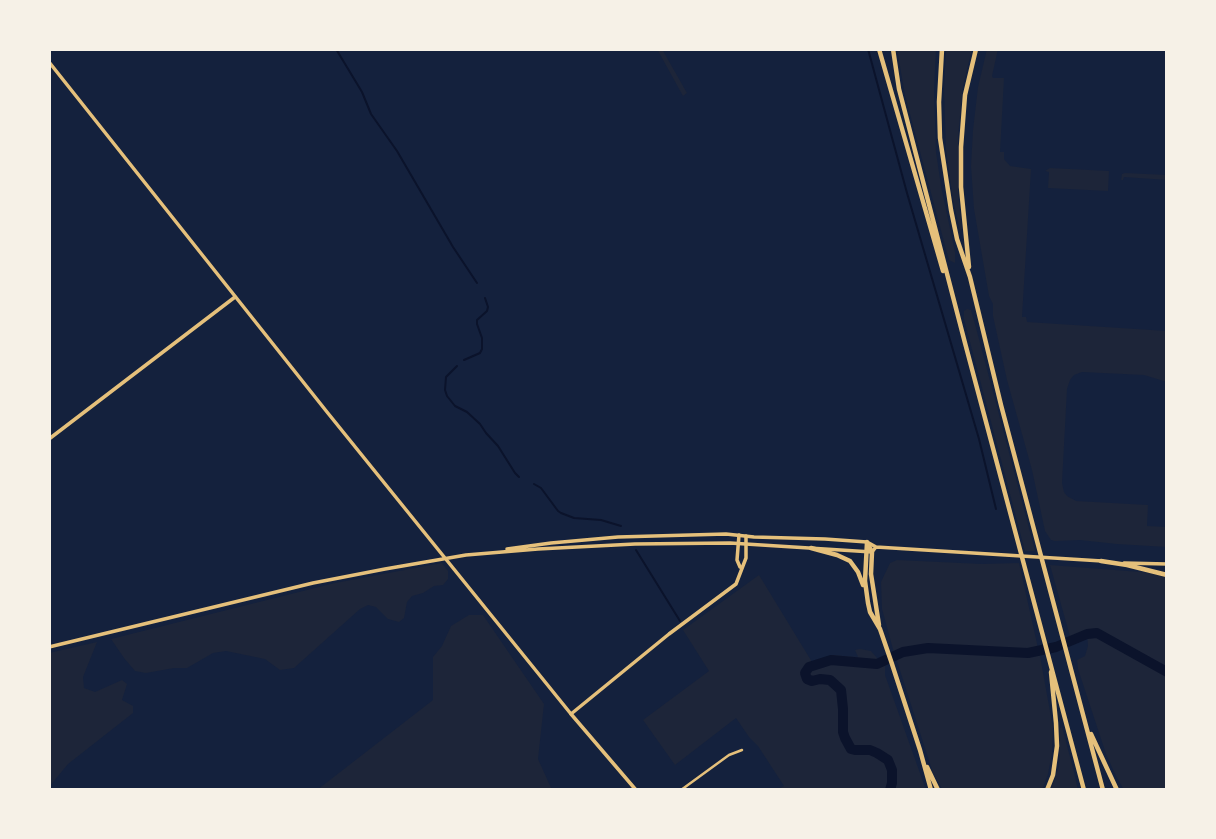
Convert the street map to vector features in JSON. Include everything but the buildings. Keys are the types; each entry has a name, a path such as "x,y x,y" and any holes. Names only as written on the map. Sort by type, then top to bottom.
{"highway":[{"path":"879,49 965,343"},
{"path":"893,49 902,99 1084,790"},
{"path":"942,49 939,116 943,164 955,230 970,277 1001,405 1103,790"},
{"path":"970,277 961,187 961,147 965,96 976,49"},
{"path":"867,542 872,550 871,574 880,629 931,790"},
{"path":"811,548 850,561 860,575 867,596"},
{"path":"872,550 865,581 870,612 880,629"},
{"path":"1101,561 1167,575"},
{"path":"1047,790 1053,775 1057,746 1049,655"},
{"path":"1084,720 1117,790"},
{"path":"920,750 938,790"}],"main road":[{"path":"49,62 235,298 571,714 636,790"},
{"path":"49,439 235,298"},
{"path":"486,553 551,543 687,534 867,542"},
{"path":"738,535 737,560 741,569"},
{"path":"571,714 731,588 739,578 746,558 746,536"},
{"path":"49,647 326,580 486,553 635,544 746,544 1167,564"}],"street":[{"path":"681,790 730,754 742,750"}],"shaded area":[{"path":"657,49 662,49 687,93 683,96"},
{"path":"897,49 936,49 936,152 955,263 949,260 947,253 905,95"},
{"path":"946,49 972,49 963,86 958,136 960,230 946,150"},
{"path":"987,49 998,49 993,78 1004,78 1000,152 1004,152 1004,159 1010,166 1031,169 1022,317 1026,317 1027,322 1167,331 1167,382 1144,375 1082,372 1070,380 1067,389 1062,483 1064,492 1076,501 1148,505 1147,526 1167,527 1167,547 1080,540 1055,541 1051,540 1045,531 1032,470 1007,380 974,209 971,166 973,130 978,87"},
{"path":"1050,168 1109,171 1108,191 1048,188 1049,172 1045,171"},
{"path":"1122,174 1167,175 1167,180 1124,177 1121,180"},
{"path":"971,310 975,324 1035,551 1025,551 964,319 964,311"},
{"path":"897,560 1019,563 1038,648 1012,650 1008,656 1040,656 1053,728 1052,753 1042,790 943,790 941,787 933,773 896,658 905,653 921,653 917,648 894,653 882,609 881,582 890,563"},
{"path":"442,563 448,571 448,579 443,585 412,596 407,602 404,618 399,622 388,619 376,607 368,605 360,609 294,668 280,670 265,659 226,651 213,653 187,668 146,673 135,671 111,639 335,583"},
{"path":"1050,565 1167,574 1167,790 1124,790 1116,776 1078,669 1077,660 1085,656 1088,646 1087,632 1071,640"},
{"path":"759,575 812,662 832,655 858,657 855,650 860,649 871,651 877,658 877,666 885,663 885,675 926,790 776,790 784,786 736,718 675,765 643,720 709,671 683,630"},
{"path":"469,615 483,615 544,704 538,759 552,790 317,790 433,700 433,657 442,646 451,626"},
{"path":"97,642 83,677 84,688 95,692 122,680 127,684 122,700 133,706 133,713 68,764 49,787 49,653"},
{"path":"1062,727 1078,790 1051,790 1059,766"}],"waterway":[{"path":"336,49 362,92 371,114 397,151 477,283"},
{"path":"868,49 979,439 996,509"},
{"path":"464,360 480,353 482,349 477,320 487,311 485,298"},
{"path":"457,366 446,377 447,396 455,406 467,412 480,424 519,477"},
{"path":"534,484 541,488 561,513 574,518 601,520 621,526"},
{"path":"636,550 680,621"},
{"path":"890,790 892,770 888,760 870,750 851,749 843,732 841,690 830,680 807,679 805,673 809,667 831,660 877,664 903,652 928,648 1028,653 1097,633 1167,672"}]}
